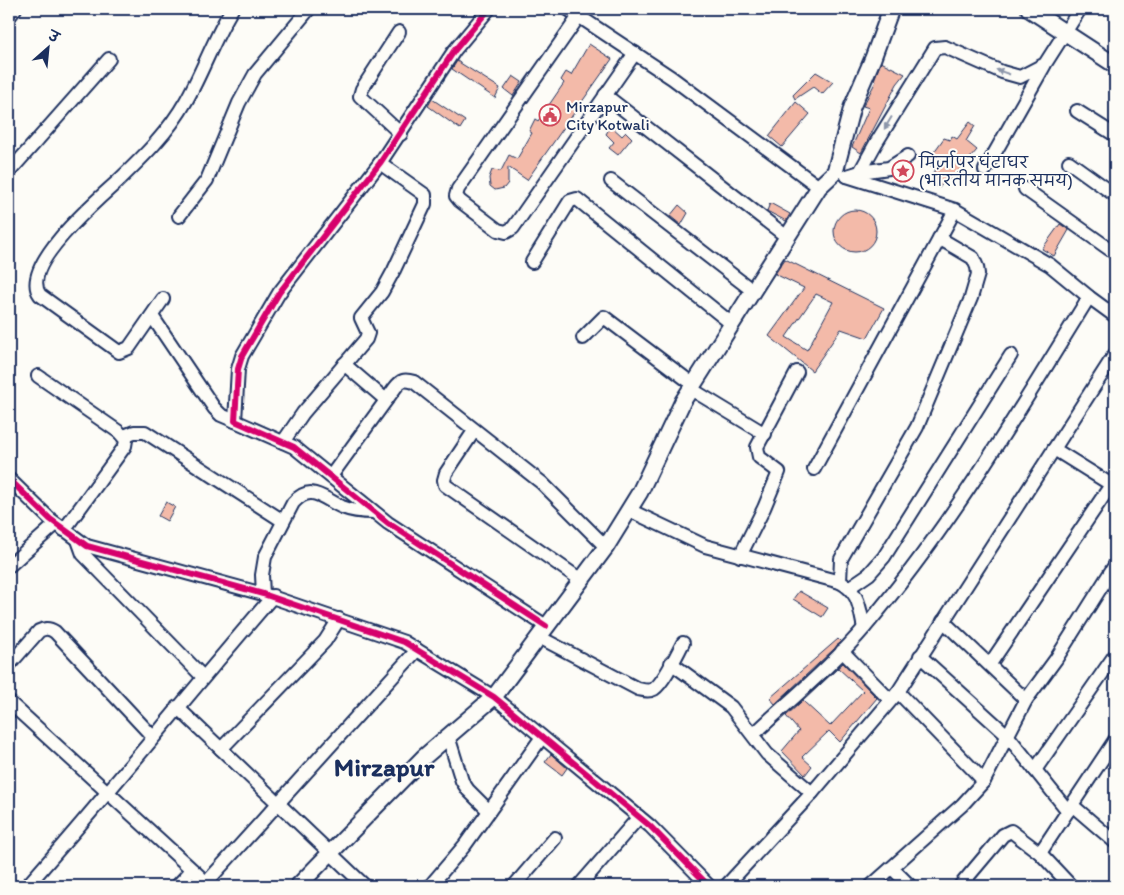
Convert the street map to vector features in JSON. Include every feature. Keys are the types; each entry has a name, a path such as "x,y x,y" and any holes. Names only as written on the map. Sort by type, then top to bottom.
{"main road":[{"path":"298,886 424,757 494,697 606,547 640,492 692,387 819,187 841,174 852,107 891,9"},
{"path":"1030,9 1115,65"}],"street":[{"path":"9,17 15,9"},
{"path":"163,299 129,348 118,352 40,295 35,288 38,271 46,258 82,215 159,141 186,102 232,9"},
{"path":"179,216 207,180 240,103 255,74 309,9"},
{"path":"235,421 238,369 242,356 279,293 380,163 401,134 454,51 489,9"},
{"path":"985,170 1045,64 1080,9"},
{"path":"634,53 513,228 506,232 498,230 460,202 456,196 458,189 577,11 672,78 819,187"},
{"path":"399,32 360,96 401,134"},
{"path":"860,172 935,48 945,47 1002,72 1020,77 1045,64"},
{"path":"9,172 109,59"},
{"path":"605,95 787,237"},
{"path":"1077,111 1115,135"},
{"path":"841,174 889,168 908,156"},
{"path":"1069,162 1115,195"},
{"path":"283,442 303,413 366,339 368,333 361,318 363,313 382,292 414,232 426,199 421,192 380,163"},
{"path":"841,174 955,210 1050,265 1115,316"},
{"path":"611,181 753,291"},
{"path":"1025,189 1115,253"},
{"path":"532,262 570,201 576,199 732,324"},
{"path":"814,468 955,210"},
{"path":"845,584 841,559 917,428 971,298 978,274 973,258 940,238"},
{"path":"753,735 864,628 921,557 972,487 1089,297"},
{"path":"152,316 220,415 283,442 309,458 373,512 543,631 638,690 654,689 683,643"},
{"path":"583,338 604,317 692,387 764,434"},
{"path":"726,886 812,793 894,696 1115,354"},
{"path":"845,584 868,574 884,557 1011,355"},
{"path":"344,364 386,400"},
{"path":"740,556 764,508 778,472 759,457 756,452 797,372"},
{"path":"9,566 60,527 125,446 124,436 38,376"},
{"path":"331,476 386,400 400,382 406,379 414,382 542,484 606,547"},
{"path":"474,431 446,473 445,485 581,580"},
{"path":"124,436 134,432 145,432 283,521"},
{"path":"990,664 1114,483 1054,449"},
{"path":"11,486 60,527 87,546 268,595 404,642 494,697 639,817 709,886"},
{"path":"268,595 262,566 293,503 306,493 314,493 351,510 373,512"},
{"path":"629,510 705,546 845,584 856,595 864,628"},
{"path":"78,540 83,554 203,677"},
{"path":"872,886 962,805 984,781 1026,700 1056,659 1115,565"},
{"path":"28,886 108,793 268,595"},
{"path":"221,749 325,641 339,619"},
{"path":"943,621 1026,700"},
{"path":"9,665 39,632 44,628 50,629 55,632 153,737"},
{"path":"9,702 208,884 417,650"},
{"path":"842,651 894,696 984,781"},
{"path":"1035,770 1115,655"},
{"path":"920,656 1007,736 1070,808 1115,841"},
{"path":"671,663 731,707 767,754 812,793"},
{"path":"177,707 365,886"},
{"path":"448,736 462,781 468,790 489,811"},
{"path":"430,886 466,845 542,737"},
{"path":"1040,853 1115,740"},
{"path":"579,886 639,817"},
{"path":"960,886 1008,832 1015,833 1040,853 1071,886"},
{"path":"514,886 555,838"},
{"path":"892,868 910,886"},
{"path":"177,886 192,870"}],"building":[{"path":"589,44 612,59 527,180 508,167 508,183 504,188 495,190 490,186 489,178 492,170 501,171 509,155 517,159 532,133 529,131 535,119 538,121 564,83 561,80 566,72 571,75"},
{"path":"457,61 500,88 495,98 452,69"},
{"path":"881,62 905,74 897,84 861,153 852,147 869,108 863,106 876,81 874,80"},
{"path":"816,72 833,82 822,94 813,87 795,99 793,95"},
{"path":"513,76 522,82 513,96 504,89"},
{"path":"432,99 465,121 460,129 428,106"},
{"path":"796,102 810,114 782,147 769,136"},
{"path":"970,122 975,126 966,141 977,150 951,180 947,178 939,188 930,181 935,169 926,163 944,138 950,140 952,136 957,139"},
{"path":"611,126 622,136 626,132 632,138 618,155 609,148 614,142 606,134"},
{"path":"770,203 790,214 786,221 767,211"},
{"path":"679,205 688,213 681,225 670,216"},
{"path":"851,210 859,210 870,216 876,231 870,246 859,252 851,252 840,246 834,235 834,227 840,216"},
{"path":"1060,224 1069,230 1054,256 1042,249"},
{"path":"785,259 884,308 867,338 841,329 812,371 769,336 804,288 775,274","holes":["816,294 833,302 807,350 786,337"]},
{"path":"166,502 175,507 167,521 158,516"},
{"path":"799,591 828,608 822,617 793,599"},
{"path":"838,639 841,642 775,704 770,698"},
{"path":"843,663 877,698 840,742 829,731 802,757 812,766 805,775 782,751 799,731 786,716","holes":["838,668 863,691 830,726 803,701"]},
{"path":"551,754 567,768 562,775 545,762"}],"cycle path":[{"path":"489,9 454,51 380,163 279,293 242,356 238,369 235,421 294,447 388,523 546,626"},
{"path":"9,479 50,519 87,546 263,594 404,642 494,697 650,826 709,886"}],"place":[{"name":"Mirzapur City Kotwali","path":"550,115"},
{"name":"मिर्ज़ापुर घंटाघर (भारतीय मानक समय)","path":"903,171"}],"district":[{"name":"Mirzapur","path":"384,767"}]}
